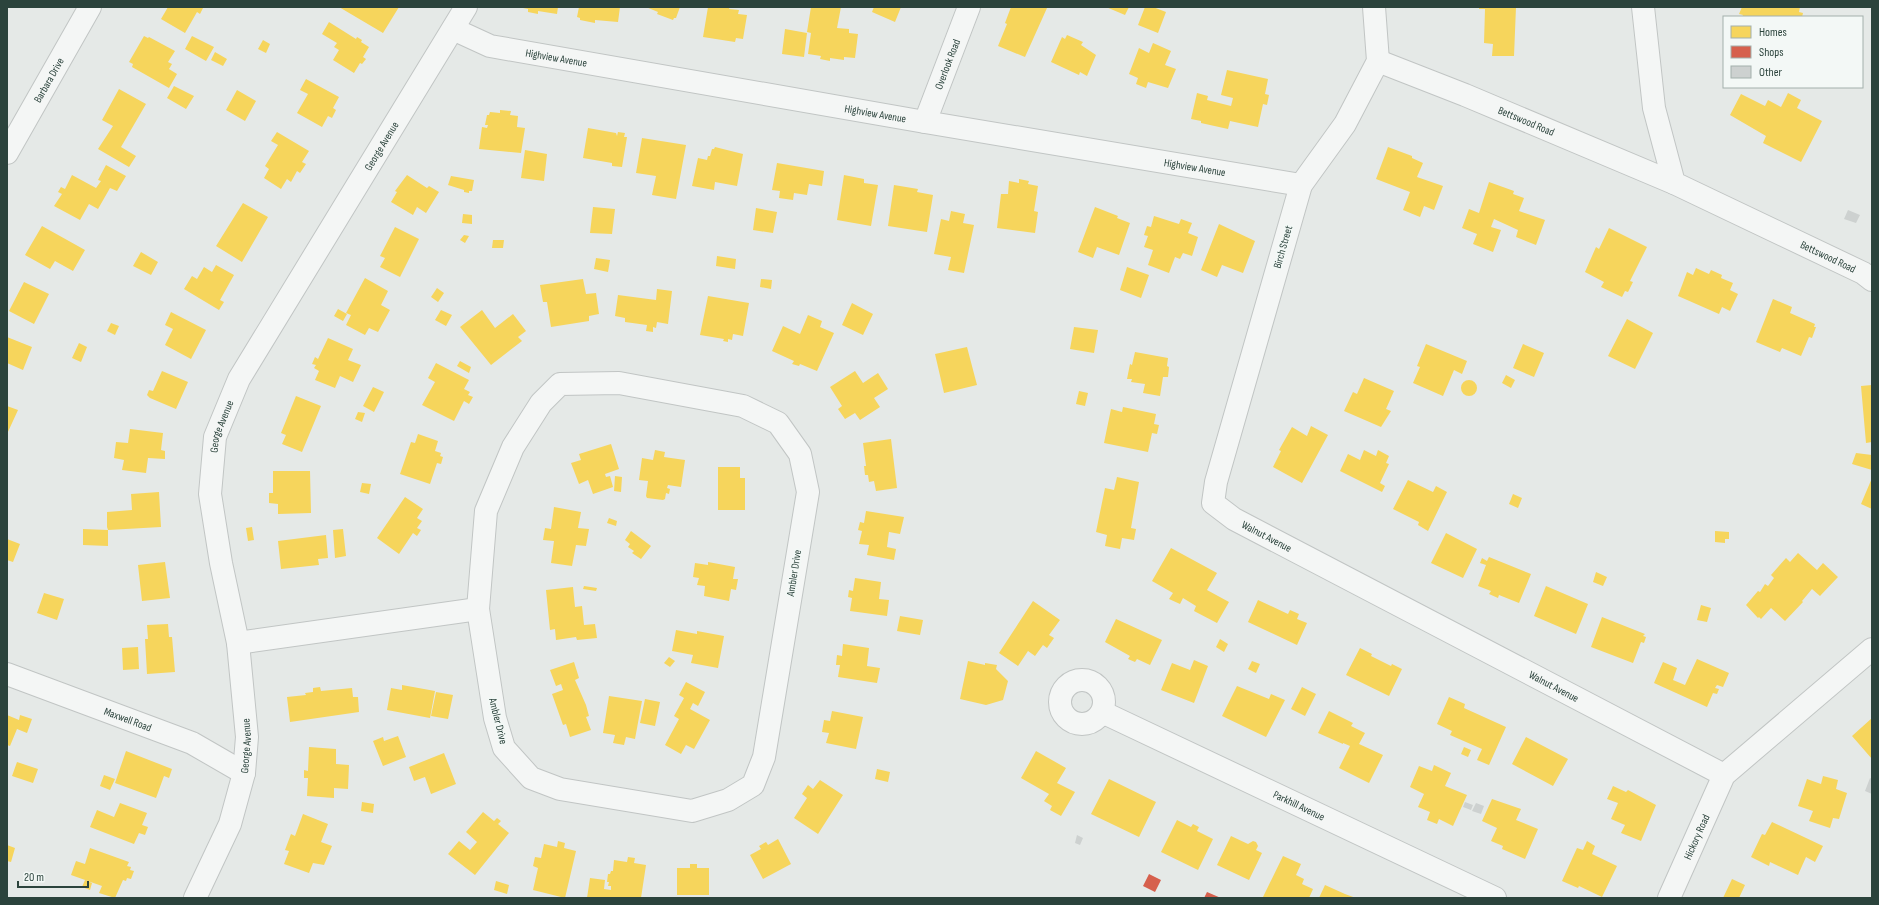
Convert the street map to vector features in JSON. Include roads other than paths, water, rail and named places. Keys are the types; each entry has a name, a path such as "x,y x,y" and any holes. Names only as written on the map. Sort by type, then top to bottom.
{"street":[{"name":"Barbara Drive","path":"7,153 90,7"},
{"name":"George Avenue","path":"195,898 230,824 244,773 247,737 238,643 221,563 210,494 215,438 239,379 466,7"},
{"name":"Overlook Road","path":"925,122 970,7"},
{"path":"1374,7 1378,61"},
{"path":"1643,7 1654,108 1674,183"},
{"name":"Highview Avenue","path":"453,29 490,46 925,122 1301,185"},
{"name":"Bettswood Road","path":"1378,61 1465,95 1674,183 1863,272 1872,280"},
{"name":"Birch Street","path":"1214,503 1216,482 1301,185 1345,124 1378,61"},
{"name":"Ambler Drive","path":"619,383 743,406 778,423 800,454 808,492 764,757 753,785 728,800 692,811 560,789 531,778 504,748 495,718 478,609 486,511 513,447 541,403 560,384 619,383"},
{"name":"Walnut Avenue","path":"1214,503 1234,518 1724,775"},
{"path":"238,643 478,609"},
{"path":"1724,775 1872,649"},
{"name":"Maxwell Road","path":"7,674 192,743 244,773"},
{"name":"Parkhill Avenue","path":"1102,712 1495,898"},
{"name":"Hickory Road","path":"1669,898 1724,775"}]}
